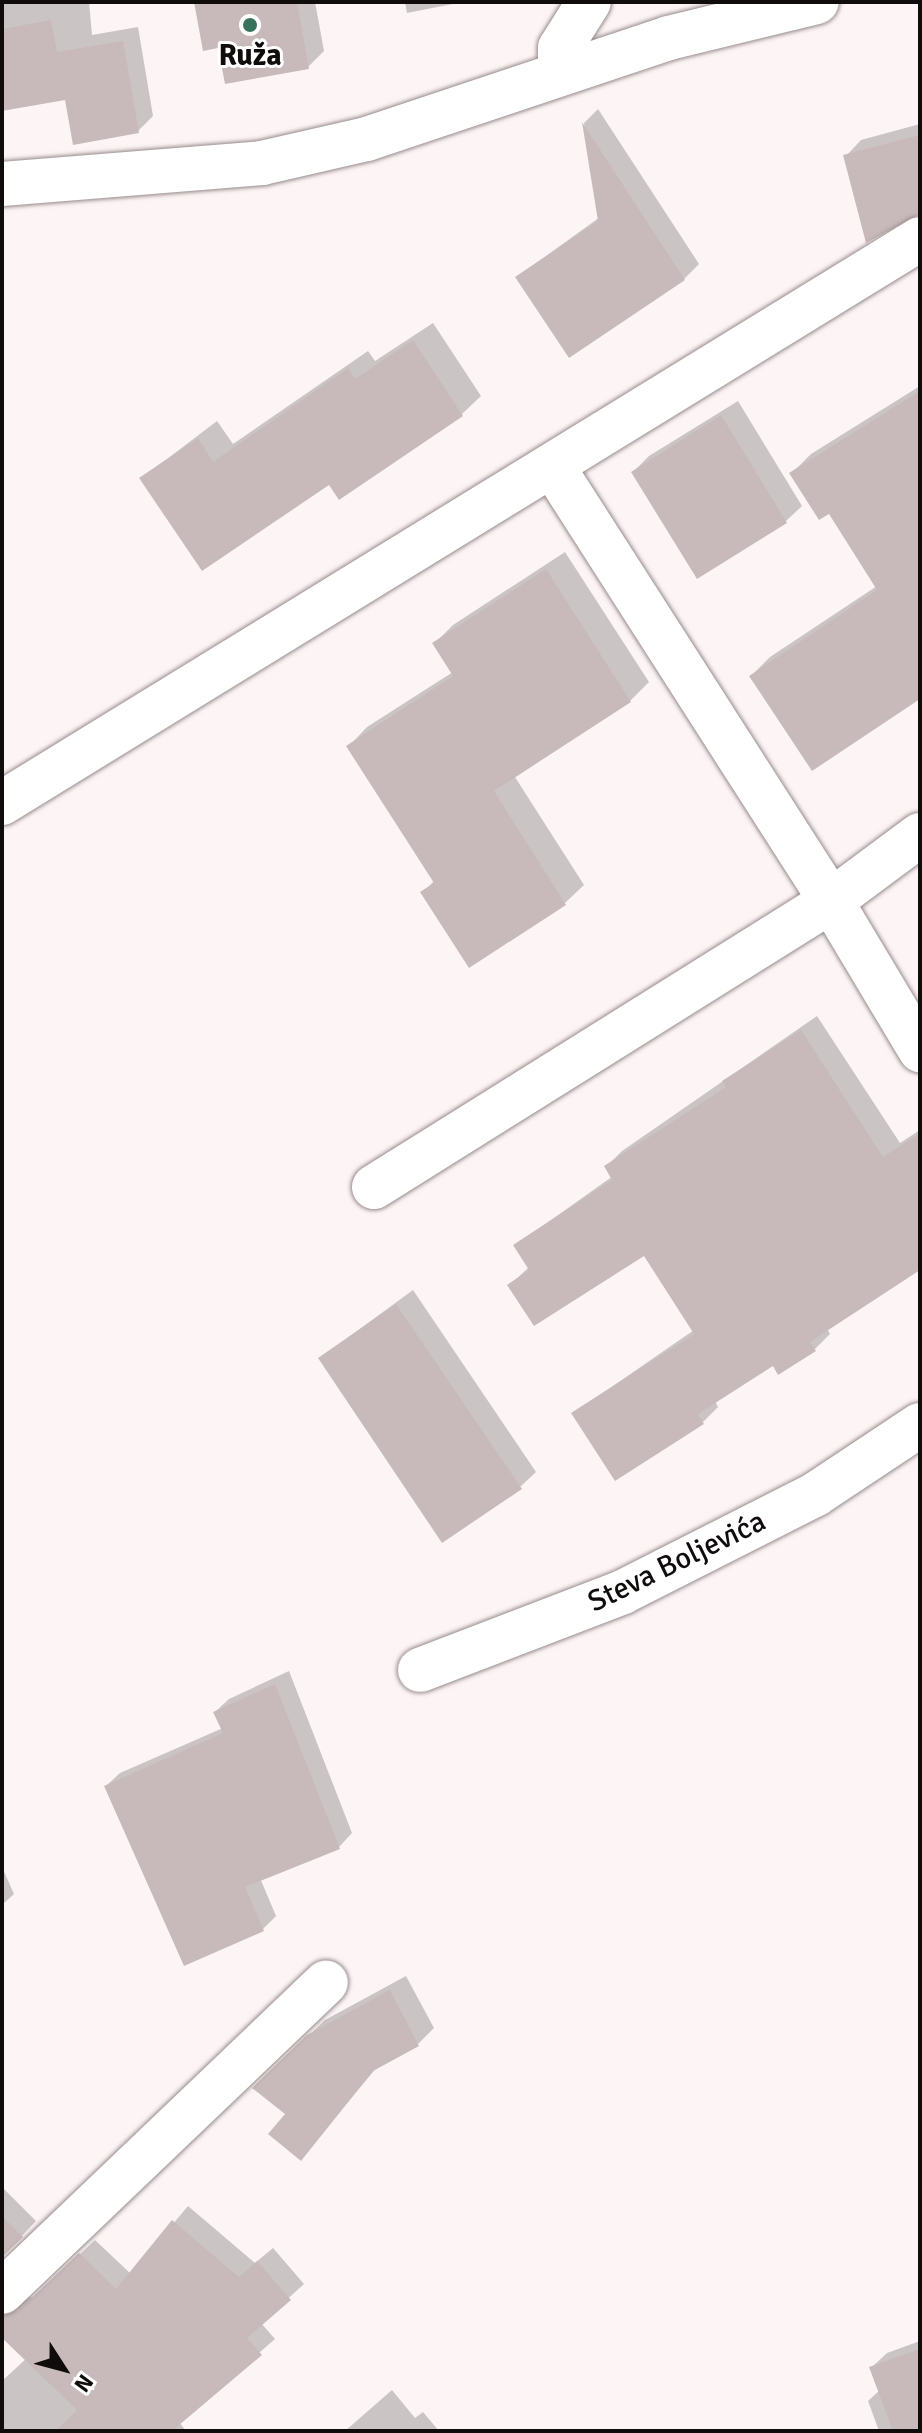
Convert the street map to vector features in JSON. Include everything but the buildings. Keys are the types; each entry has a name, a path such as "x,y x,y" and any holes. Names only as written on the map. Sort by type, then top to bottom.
{"street":[{"path":"560,73 560,48 589,2"},
{"path":"2,184 262,163 367,139 669,38 817,2"},
{"path":"2,803 920,239"},
{"path":"553,467 831,901 920,1050"},
{"path":"374,1187 831,901 920,835"},
{"name":"Steva Boljevića","path":"420,1670 623,1592 816,1494 920,1425"},
{"path":"2,2292 326,1982"}],"place":[{"name":"Ruža","path":"250,25"}]}
